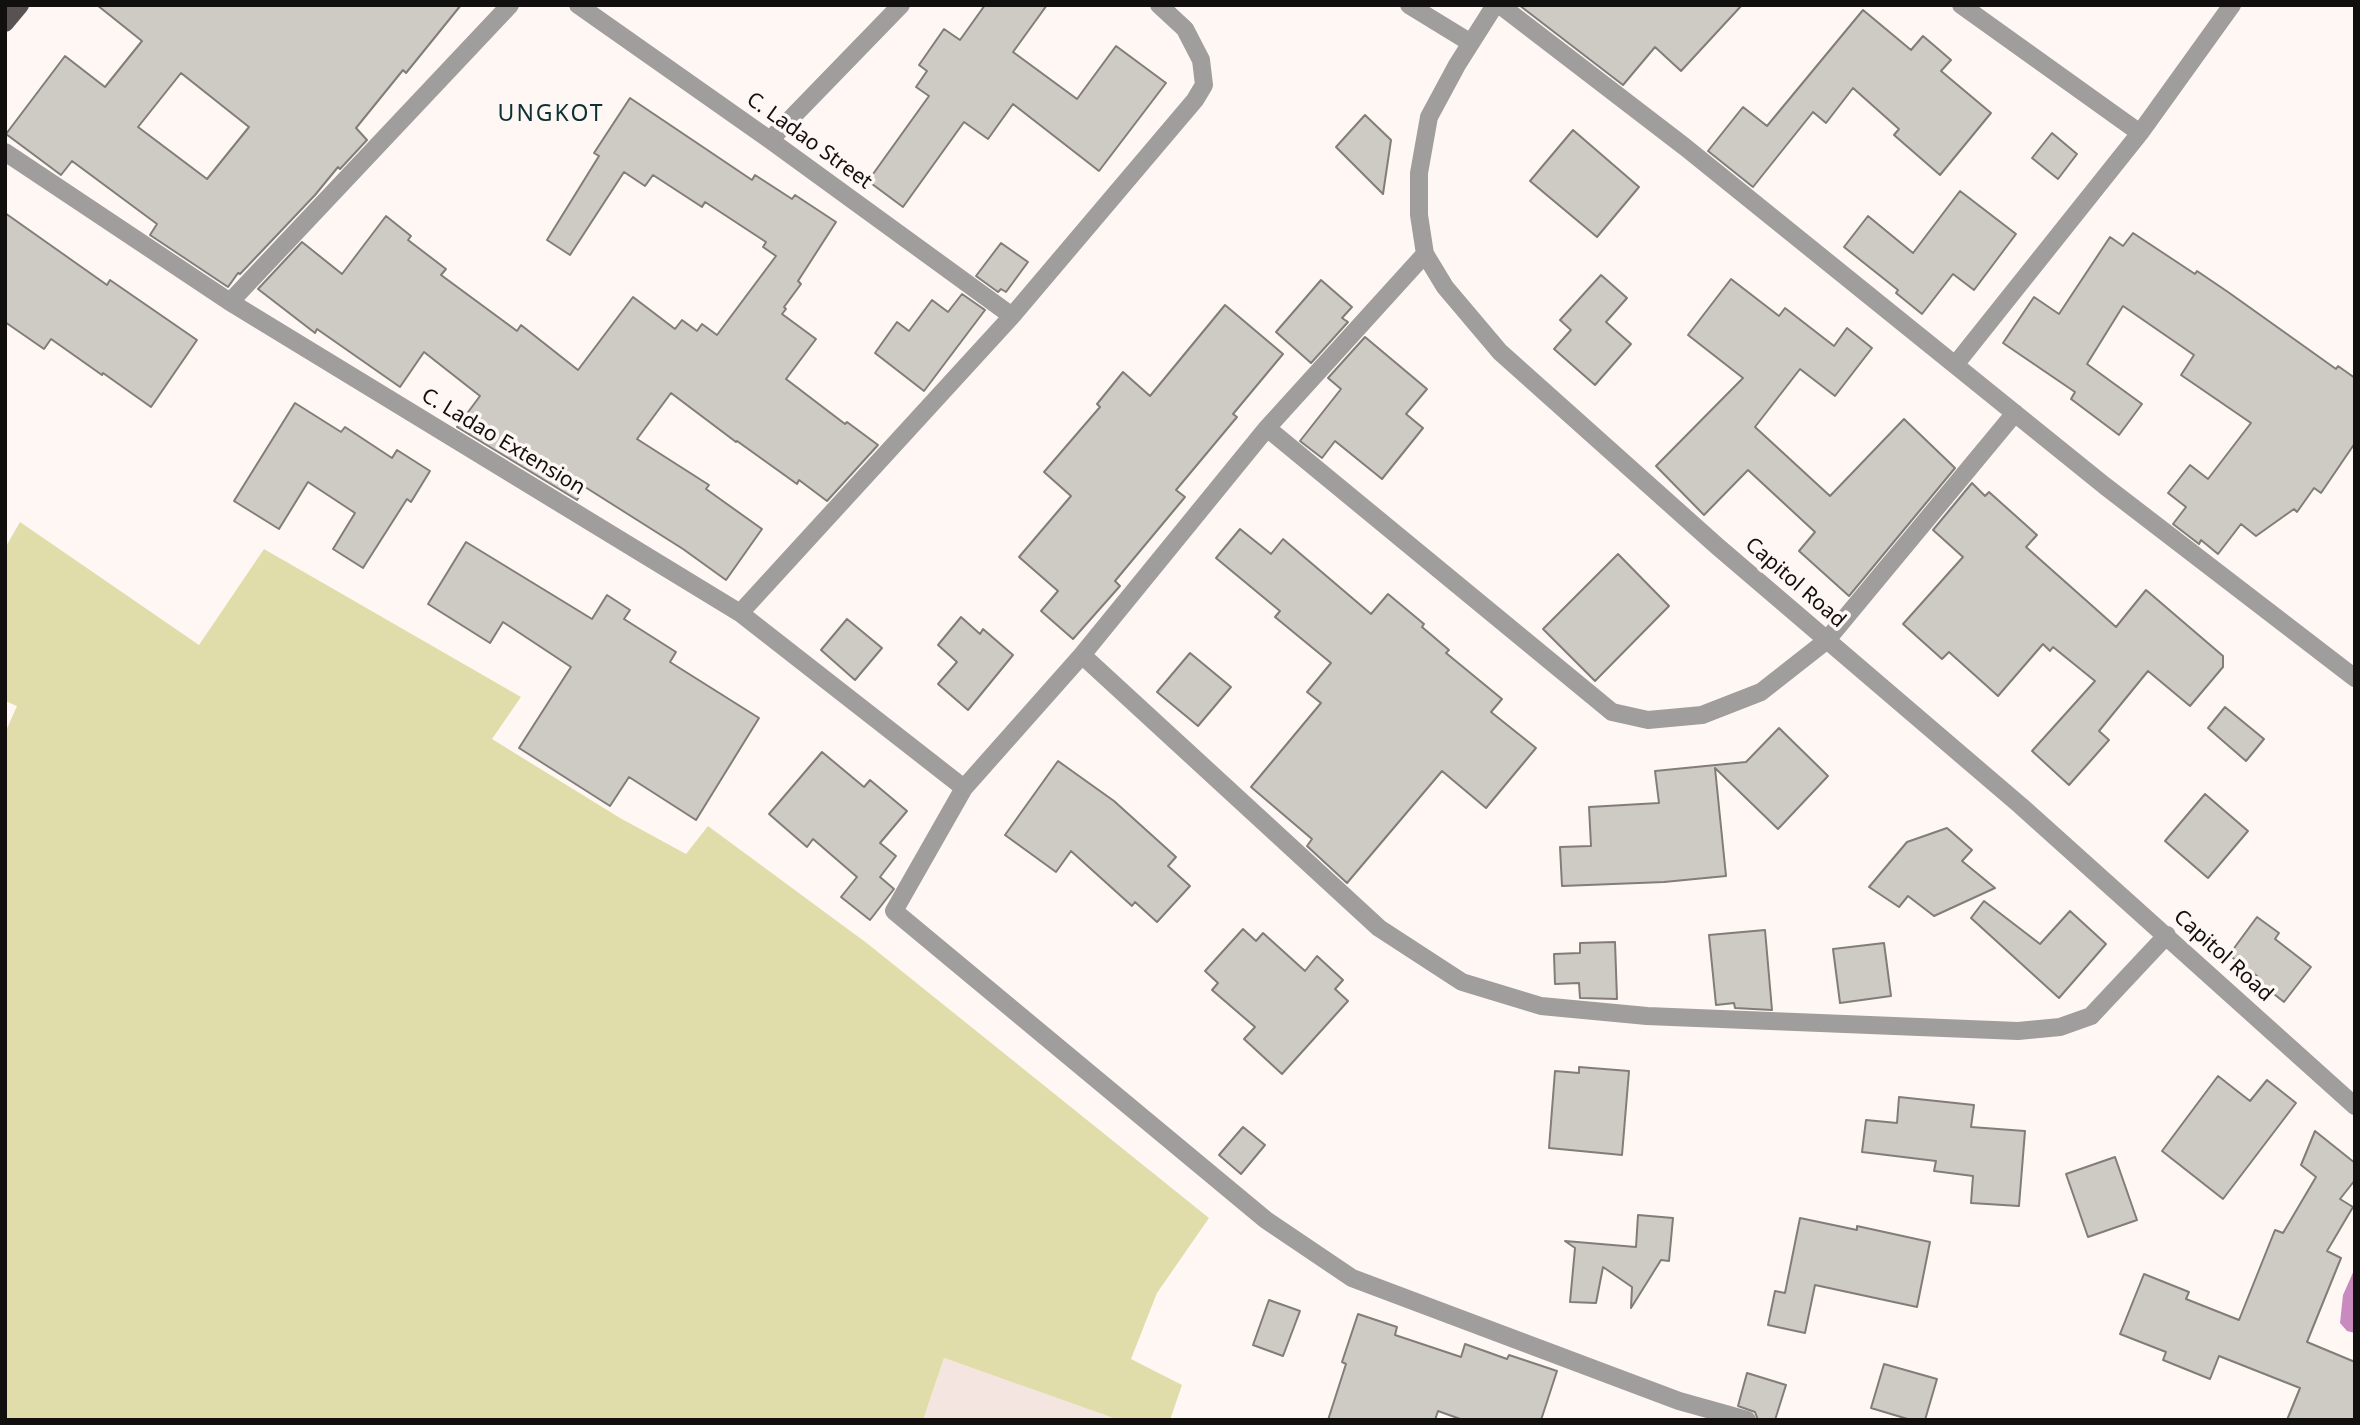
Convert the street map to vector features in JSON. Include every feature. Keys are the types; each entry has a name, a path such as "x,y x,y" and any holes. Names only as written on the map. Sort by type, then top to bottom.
{"main road":[{"path":"5,23 20,5"}],"street":[{"path":"230,302 510,5"},
{"name":"C. Ladao Street","path":"578,5 1013,316"},
{"path":"770,140 901,5"},
{"path":"740,613 1013,316 1195,100 1204,85 1201,60 1185,29 1159,5"},
{"path":"1409,5 1471,43"},
{"name":"Capitol Road","path":"1495,5 1429,117 1419,173 1419,215 1425,254 1445,287 1500,352 1826,641 2021,806 2355,1106"},
{"path":"1500,5 1685,147 2105,486 2355,678"},
{"path":"1961,5 2140,133"},
{"path":"1955,365 2140,133 2232,5"},
{"name":"C. Ladao Extension","path":"5,152 230,302 740,613 964,788"},
{"path":"1425,254 1267,428 1082,655 964,788 894,911 1266,1220 1352,1278 1679,1401 1747,1420"},
{"path":"1267,428 1612,712 1648,720 1702,715 1761,692 1826,641 2015,413"},
{"path":"1082,655 1379,928 1462,982 1541,1006 1674,1017 2018,1031 2049,1028 2091,1016 2167,935"}],"shaded area":[{"path":"20,522 199,645 264,549 521,697 492,739 620,818 686,854 708,826 868,944 1209,1218 1157,1293 1131,1359 1182,1385 1170,1420 1119,1420 944,1358 923,1420 5,1420 5,733 17,706 5,701 5,548"},
{"path":"2355,1268 2355,1333 2347,1331 2340,1323 2343,1295"},
{"path":"944,1358 1119,1420 923,1420"}],"building":[{"path":"97,5 461,5 406,73 403,70 356,128 367,140 340,169 338,167 228,287 150,235 157,224 72,161 61,175 6,134 65,56 105,87 142,41","holes":["181,73 249,127 207,179 138,127"]},
{"path":"985,5 1047,5 1013,52 1077,99 1116,46 1166,83 1099,171 1013,104 988,139 964,122 903,207 868,181 929,96 916,87 927,71 919,65 944,29 960,40"},
{"path":"1519,5 1742,5 1681,71 1655,47 1623,85"},
{"path":"1863,10 1911,50 1923,36 1951,60 1941,71 1991,113 1940,175 1894,135 1899,129 1853,88 1826,123 1813,112 1753,187 1708,151 1743,107 1767,126"},
{"path":"630,98 752,180 755,175 792,199 795,195 836,222 798,281 801,284 782,314 816,339 786,379 845,424 847,422 878,445 827,501 799,480 797,484 736,442 671,393 637,439 709,485 706,489 762,529 726,580 683,549 585,487 577,500 457,427 480,396 424,352 400,387 317,329 315,333 258,289 302,242 342,274 386,216 411,236 408,240 446,269 441,275 517,331 521,325 578,370 633,297 675,329 682,320 697,331 702,324 717,335 776,256 763,247 766,242 705,202 702,207 653,175 645,186 624,172 570,255 547,240 599,156 594,153"},
{"path":"1365,115 1391,140 1383,194 1336,147"},
{"path":"1573,130 1639,187 1597,237 1530,181"},
{"path":"2052,133 2077,154 2058,179 2032,158"},
{"path":"1960,191 2016,234 1974,290 1953,274 1922,314 1896,293 1898,290 1844,247 1868,216 1913,253"},
{"path":"5,213 107,285 110,280 197,340 151,407 51,339 44,349 5,322"},
{"path":"2133,233 2195,274 2197,271 2336,369 2338,366 2355,378 2355,443 2321,493 2314,488 2297,512 2294,509 2256,536 2241,524 2218,554 2201,540 2199,544 2173,524 2186,507 2168,493 2190,465 2208,479 2251,423 2181,375 2194,355 2123,306 2087,364 2142,404 2119,435 2071,399 2075,392 2003,343 2034,297 2059,314 2110,237 2123,246"},
{"path":"1001,243 1028,262 1006,292 1001,289 998,292 976,276"},
{"path":"1601,275 1627,298 1606,322 1631,344 1595,385 1554,349 1571,330 1560,320"},
{"path":"1731,279 1779,316 1785,308 1834,346 1847,328 1872,348 1835,396 1800,369 1755,427 1830,496 1904,419 1955,468 1849,596 1799,551 1815,532 1748,470 1704,515 1656,466 1743,378 1688,335"},
{"path":"1321,280 1352,307 1342,318 1348,322 1311,363 1276,332"},
{"path":"962,294 985,310 924,391 875,353 897,322 909,331 932,300 948,312"},
{"path":"1225,305 1283,354 1233,414 1237,417 1176,490 1185,497 1115,581 1120,586 1073,639 1041,611 1058,591 1019,557 1071,496 1044,472 1100,407 1097,404 1123,372 1150,396"},
{"path":"1365,337 1427,389 1406,414 1423,428 1382,479 1335,441 1322,458 1300,441 1341,389 1328,378"},
{"path":"295,403 341,432 345,427 392,458 397,450 430,471 411,502 407,499 363,568 333,549 355,513 308,482 279,529 234,501"},
{"path":"1972,483 1985,496 1989,492 2037,535 2026,547 2116,627 2146,590 2223,656 2223,667 2190,706 2148,671 2099,731 2109,740 2069,785 2032,751 2095,681 2053,647 2050,651 2043,644 1998,696 1949,652 1942,659 1903,624 1963,557 1933,530"},
{"path":"1240,529 1271,554 1283,539 1371,614 1388,594 1424,624 1422,627 1449,650 1446,653 1502,699 1491,712 1536,748 1486,808 1442,771 1347,883 1307,846 1312,839 1251,787 1321,703 1307,692 1331,663 1275,617 1280,611 1216,558"},
{"path":"466,542 592,619 607,595 630,610 624,619 676,652 670,662 759,718 696,820 629,777 610,806 519,748 571,667 503,622 490,643 428,604"},
{"path":"1618,554 1669,606 1595,681 1543,629"},
{"path":"961,617 980,634 983,629 1013,655 968,710 938,684 957,662 938,645"},
{"path":"847,619 882,648 855,680 821,650"},
{"path":"1190,653 1231,687 1198,726 1157,692"},
{"path":"2225,707 2264,739 2246,761 2208,728"},
{"path":"1779,728 1828,776 1778,829 1715,768 1726,876 1664,882 1562,886 1560,847 1591,846 1589,807 1659,803 1655,771 1746,762"},
{"path":"822,752 864,787 870,780 907,811 880,843 896,856 880,877 894,889 870,920 841,897 857,877 813,839 807,847 769,814"},
{"path":"1058,761 1114,801 1176,857 1168,866 1190,886 1157,922 1135,902 1132,906 1071,851 1056,872 1005,835"},
{"path":"2205,794 2248,831 2208,878 2165,841"},
{"path":"1947,828 1972,850 1962,861 1995,888 1934,916 1908,896 1899,907 1869,887 1907,842"},
{"path":"1984,901 2040,944 2070,911 2106,944 2059,998 1971,918"},
{"path":"2257,917 2279,933 2275,939 2311,967 2284,1002 2255,979 2257,976 2229,955"},
{"path":"1243,929 1256,941 1263,933 1305,971 1317,956 1343,980 1335,989 1348,1001 1282,1074 1244,1039 1255,1027 1212,990 1218,983 1205,971"},
{"path":"1765,930 1772,1010 1735,1008 1734,1003 1716,1005 1709,935"},
{"path":"1615,942 1617,999 1580,998 1579,983 1555,984 1554,954 1580,953 1580,943"},
{"path":"1884,943 1891,996 1840,1003 1833,949"},
{"path":"1579,1067 1629,1071 1622,1155 1549,1148 1555,1071 1579,1073"},
{"path":"2218,1076 2250,1101 2267,1080 2296,1103 2223,1199 2162,1151"},
{"path":"1899,1097 1974,1105 1971,1127 2025,1131 2019,1206 1971,1203 1973,1176 1934,1171 1936,1161 1862,1152 1866,1120 1897,1123"},
{"path":"1243,1127 1265,1145 1241,1174 1219,1155"},
{"path":"2315,1131 2355,1163 2355,1180 2340,1199 2353,1207 2327,1251 2341,1258 2307,1342 2355,1362 2355,1420 2287,1420 2300,1388 2219,1356 2210,1379 2163,1360 2166,1352 2120,1334 2144,1274 2189,1292 2186,1299 2239,1320 2275,1230 2283,1233 2316,1177 2301,1165"},
{"path":"2115,1157 2137,1220 2088,1237 2066,1174"},
{"path":"1638,1215 1673,1218 1669,1261 1661,1260 1631,1308 1632,1287 1603,1267 1596,1303 1570,1302 1575,1248 1565,1241 1636,1247"},
{"path":"1800,1218 1857,1230 1857,1226 1930,1242 1917,1307 1815,1285 1805,1333 1768,1325 1775,1291 1785,1293"},
{"path":"1269,1300 1300,1311 1283,1356 1253,1345"},
{"path":"1358,1314 1397,1327 1395,1335 1461,1357 1465,1344 1507,1359 1509,1355 1557,1371 1541,1420 1463,1420 1438,1411 1435,1420 1328,1420 1346,1364 1342,1362"},
{"path":"1884,1364 1937,1379 1925,1420 1911,1420 1871,1408"},
{"path":"1747,1373 1786,1385 1775,1420 1758,1420 1755,1412 1738,1406"}],"district":[{"name":"UNGKOT","path":"551,114"}]}
